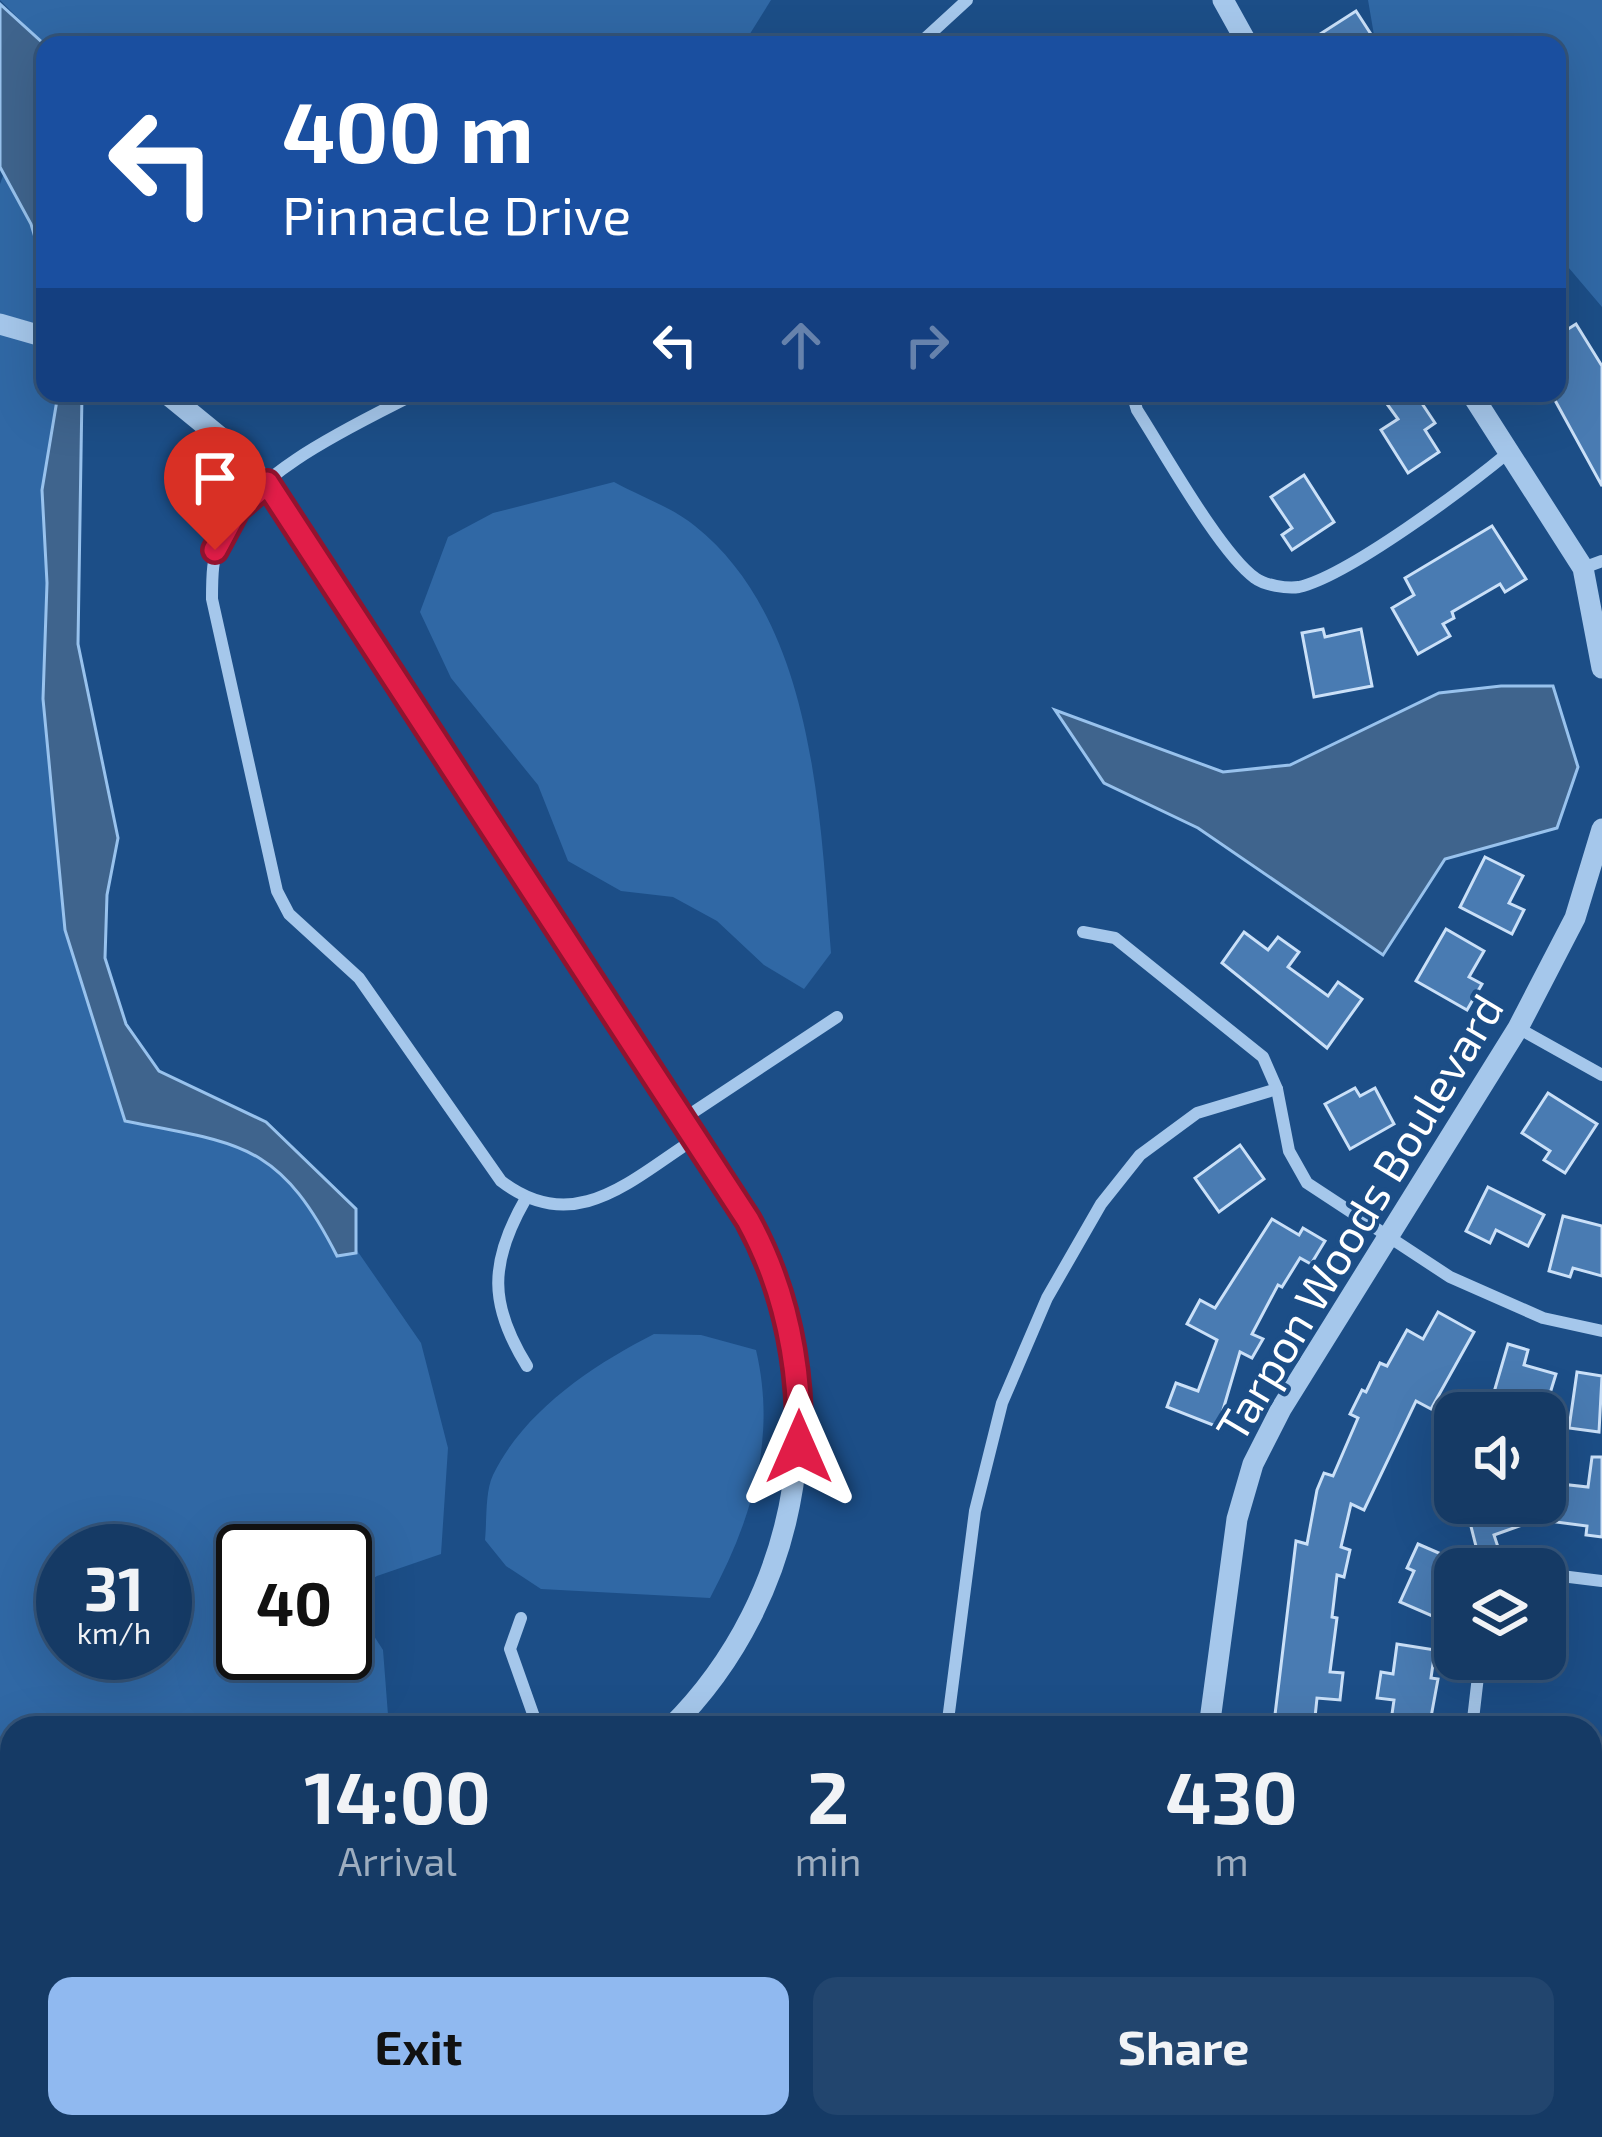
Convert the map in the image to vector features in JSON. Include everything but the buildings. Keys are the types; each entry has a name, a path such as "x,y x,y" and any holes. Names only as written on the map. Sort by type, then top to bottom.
{"street":[{"path":"928,36 967,0"},
{"path":"1223,0 1243,36"},
{"path":"0,324 36,334"},
{"path":"178,402 267,483 689,1128 748,1220 772,1268 796,1361 799,1447 784,1534 735,1649 680,1716"},
{"path":"400,402 341,433 237,509 223,531 212,568 212,599 277,891 289,914 359,978 501,1181 525,1199 575,1207 604,1198 837,1017"},
{"path":"1135,402 1231,552 1257,580 1293,589 1322,580 1471,484 1511,450"},
{"path":"1477,402 1593,564 1602,668"},
{"name":"Tarpon Woods Boulevard","path":"1211,1716 1237,1520 1253,1464 1386,1236 1518,1028 1575,919 1602,829"},
{"path":"1083,932 1115,938 1263,1057 1277,1089 1288,1151 1307,1183 1450,1277 1508,1305 1602,1331"},
{"path":"1518,1028 1602,1075"},
{"path":"949,1716 975,1511 1002,1403 1047,1298 1100,1204 1140,1155 1197,1113 1277,1089"},
{"path":"525,1199 505,1238 497,1283 505,1331 526,1366"},
{"path":"1566,1577 1602,1581"},
{"path":"521,1618 510,1649 534,1716"},
{"path":"1473,1716 1478,1680"}],"shaded area":[{"path":"0,0 771,0 749,36 36,36"},
{"path":"1368,0 1602,0 1602,307 1566,265 1566,36 1374,35"},
{"path":"0,4 36,37 36,241 0,167"},
{"path":"4,173 25,208 36,240 36,324 0,314 0,184"},
{"path":"0,334 36,344 36,402 56,402 42,490 47,583 43,699 65,930 125,1121 198,1136 252,1154 295,1190 336,1255 356,1249 421,1343 448,1448 441,1554 372,1579 372,1524 216,1524 216,1680 372,1680 372,1633 383,1650 388,1716 0,1716"},
{"path":"57,402 82,402 78,644 118,838 107,895 105,958 126,1024 159,1071 266,1122 356,1209 356,1253 337,1256 296,1190 253,1154 199,1136 125,1121 65,930 43,699 47,583 42,490"},
{"path":"614,482 686,519 735,566 765,613 787,666 815,781 831,953 804,989 764,965 717,921 673,897 621,891 568,861 538,785 451,678 420,612 448,537 493,513"},
{"path":"1553,686 1578,767 1557,828 1445,859 1383,955 1198,828 1104,783 1055,710 1223,772 1290,765 1439,693"},
{"path":"654,1334 701,1335 756,1350 764,1415 762,1447 749,1508 725,1568 710,1598 541,1589 506,1566 485,1540 493,1475 541,1410 607,1360"}],"route":[{"path":"215,550 237,509 267,483 748,1220 772,1268 785,1312 796,1361 799,1447"}]}
